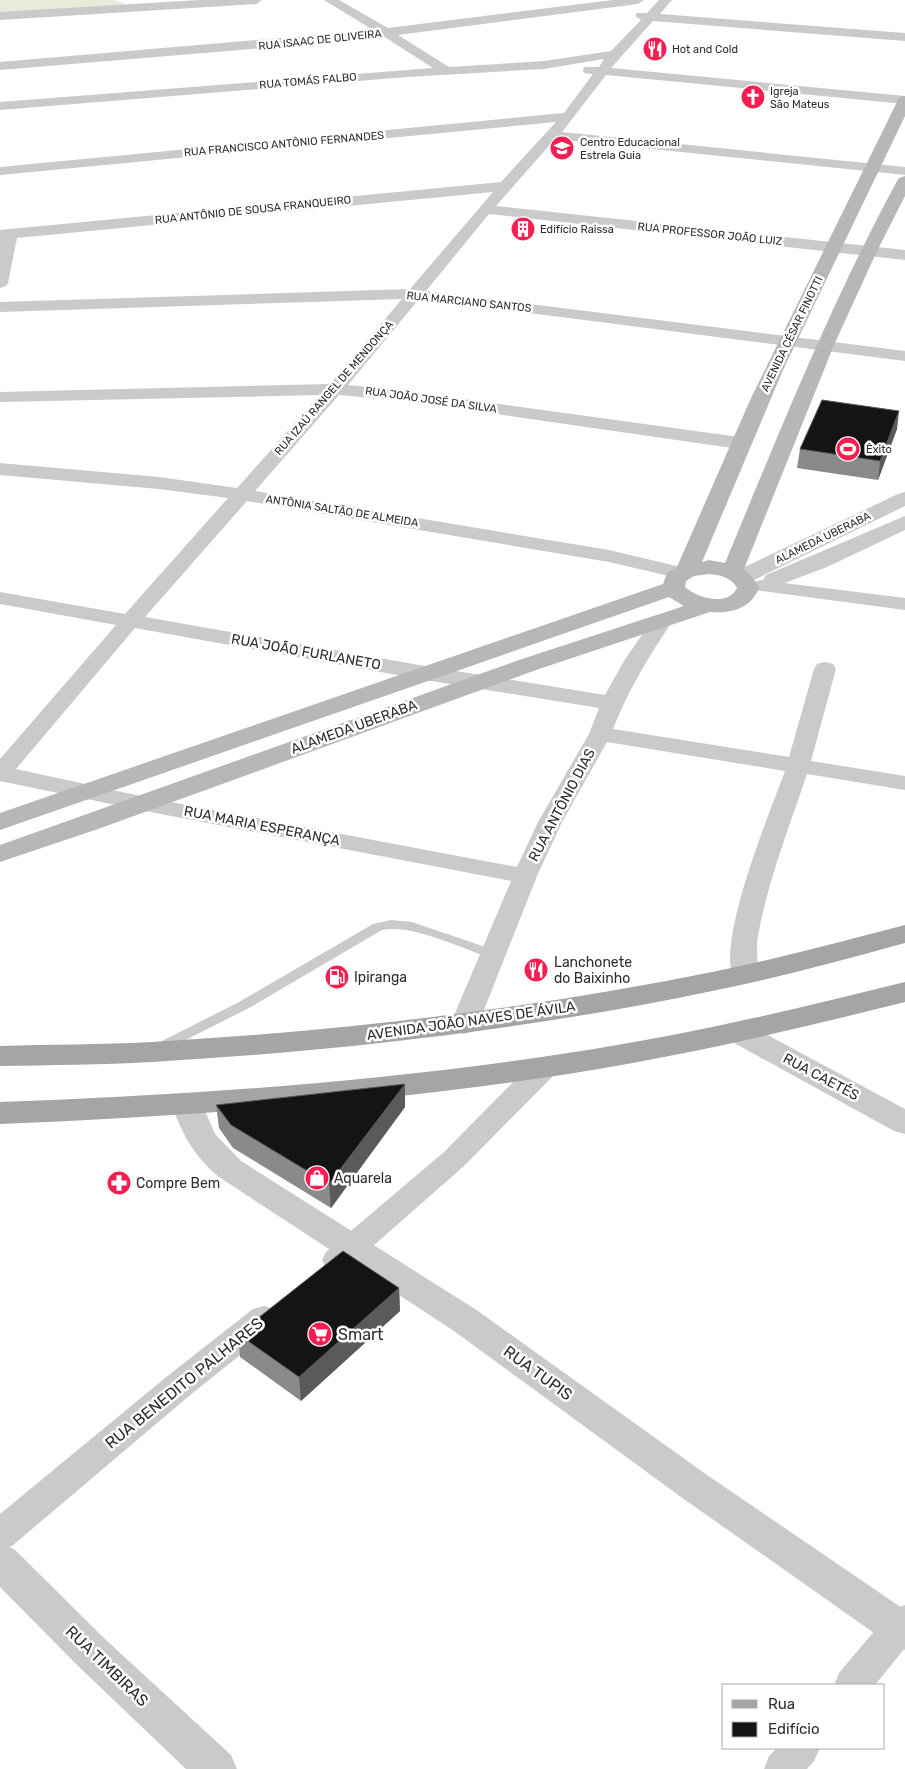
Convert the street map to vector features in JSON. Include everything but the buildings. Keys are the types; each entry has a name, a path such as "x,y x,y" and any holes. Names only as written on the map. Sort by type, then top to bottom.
{"main road":[{"name":"AVENIDA CÉSAR FINOTTI","path":"681,577 739,443 787,341 875,168 905,100"},
{"path":"746,582 826,345 868,251 905,180"},
{"name":"ALAMEDA UBERABA","path":"0,822 424,673 681,577 709,568 746,582 740,600 709,605 478,682 145,804 0,854"},
{"name":"ALAMEDA UBERABA","path":"681,577 682,598 699,604 709,605"},
{"name":"AVENIDA JOÃO NAVES DE ÁVILA","path":"0,1056 151,1052 368,1035 464,1024 683,989 905,934"},
{"path":"0,1113 188,1104 440,1082 620,1056 820,1014 905,992"}],"street":[{"path":"0,16 256,0"},
{"path":"330,0 347,8 445,70"},
{"name":"RUA ISAAC DE OLIVEIRA","path":"0,66 155,55 386,34 638,0"},
{"name":"RUA IZAÚ RANGEL DE MENDONÇA","path":"0,773 240,494 335,388 485,209 568,117 615,54 666,0"},
{"path":"565,11 651,16 905,37"},
{"name":"RUA TOMÁS FALBO","path":"0,106 445,70 544,64 615,54"},
{"path":"544,64 905,100"},
{"name":"RUA FRANCISCO ANTÔNIO FERNANDES","path":"0,170 568,117"},
{"path":"553,134 905,171"},
{"name":"RUA ANTÔNIO DE SOUSA FRANQUEIRO","path":"5,235 506,186"},
{"name":"RUA PROFESSOR JOÃO LUIZ","path":"485,209 905,255"},
{"path":"0,283 5,235"},
{"name":"RUA MARCIANO SANTOS","path":"0,307 415,294 905,356"},
{"name":"RUA JOÃO JOSÉ DA SILVA","path":"0,397 335,388 398,395 739,443"},
{"name":"ANTÔNIA SALTÃO DE ALMEIDA","path":"0,469 159,483 240,494 609,556 681,577"},
{"name":"ALAMEDA UBERABA","path":"746,582 905,498"},
{"name":"ALAMEDA UBERABA","path":"746,582 819,562 905,522"},
{"path":"746,582 905,604"},
{"name":"RUA JOÃO FURLANETO","path":"0,598 424,673 612,703"},
{"name":"RUA ANTÔNIO DIAS","path":"464,1024 525,876 550,822 600,734 612,703 635,661 662,620"},
{"path":"744,975 744,942 752,899 798,766 825,669"},
{"path":"600,734 905,782"},
{"name":"RUA MARIA ESPERANÇA","path":"0,773 145,804 525,876"},
{"name":"RUA CAETÉS","path":"738,1032 905,1123"},
{"path":"314,1278 352,1248 454,1159 544,1068"},
{"name":"RUA TUPIS","path":"188,1104 201,1141 213,1155 251,1183 466,1321 694,1486 903,1627"},
{"name":"RUA BENEDITO PALHARES","path":"0,1535 177,1387 284,1302"},
{"name":"RUA TIMBIRAS","path":"0,1561 91,1652 216,1769"},
{"path":"853,1684 903,1627"},
{"path":"783,1769 800,1749"}],"lane":[{"path":"151,1052 244,1005 378,927 391,924 407,925 492,954"}],"green space":[{"path":"0,0 116,0 128,6 0,13"}],"place":[{"name":"Hot and Cold","path":"655,49"},
{"name":"Igreja São Mateus","path":"753,97"},
{"name":"Centro Educacional Estrela Guia","path":"562,148"},
{"name":"Edifício Raissa","path":"523,229"},
{"name":"Êxito","path":"848,449"},
{"name":"Lanchonete do Baixinho","path":"536,970"},
{"name":"Ipiranga","path":"337,977"},
{"name":"Aquarela","path":"317,1178"},
{"name":"Compre Bem","path":"119,1183"},
{"name":"Smart","path":"320,1334"}]}
